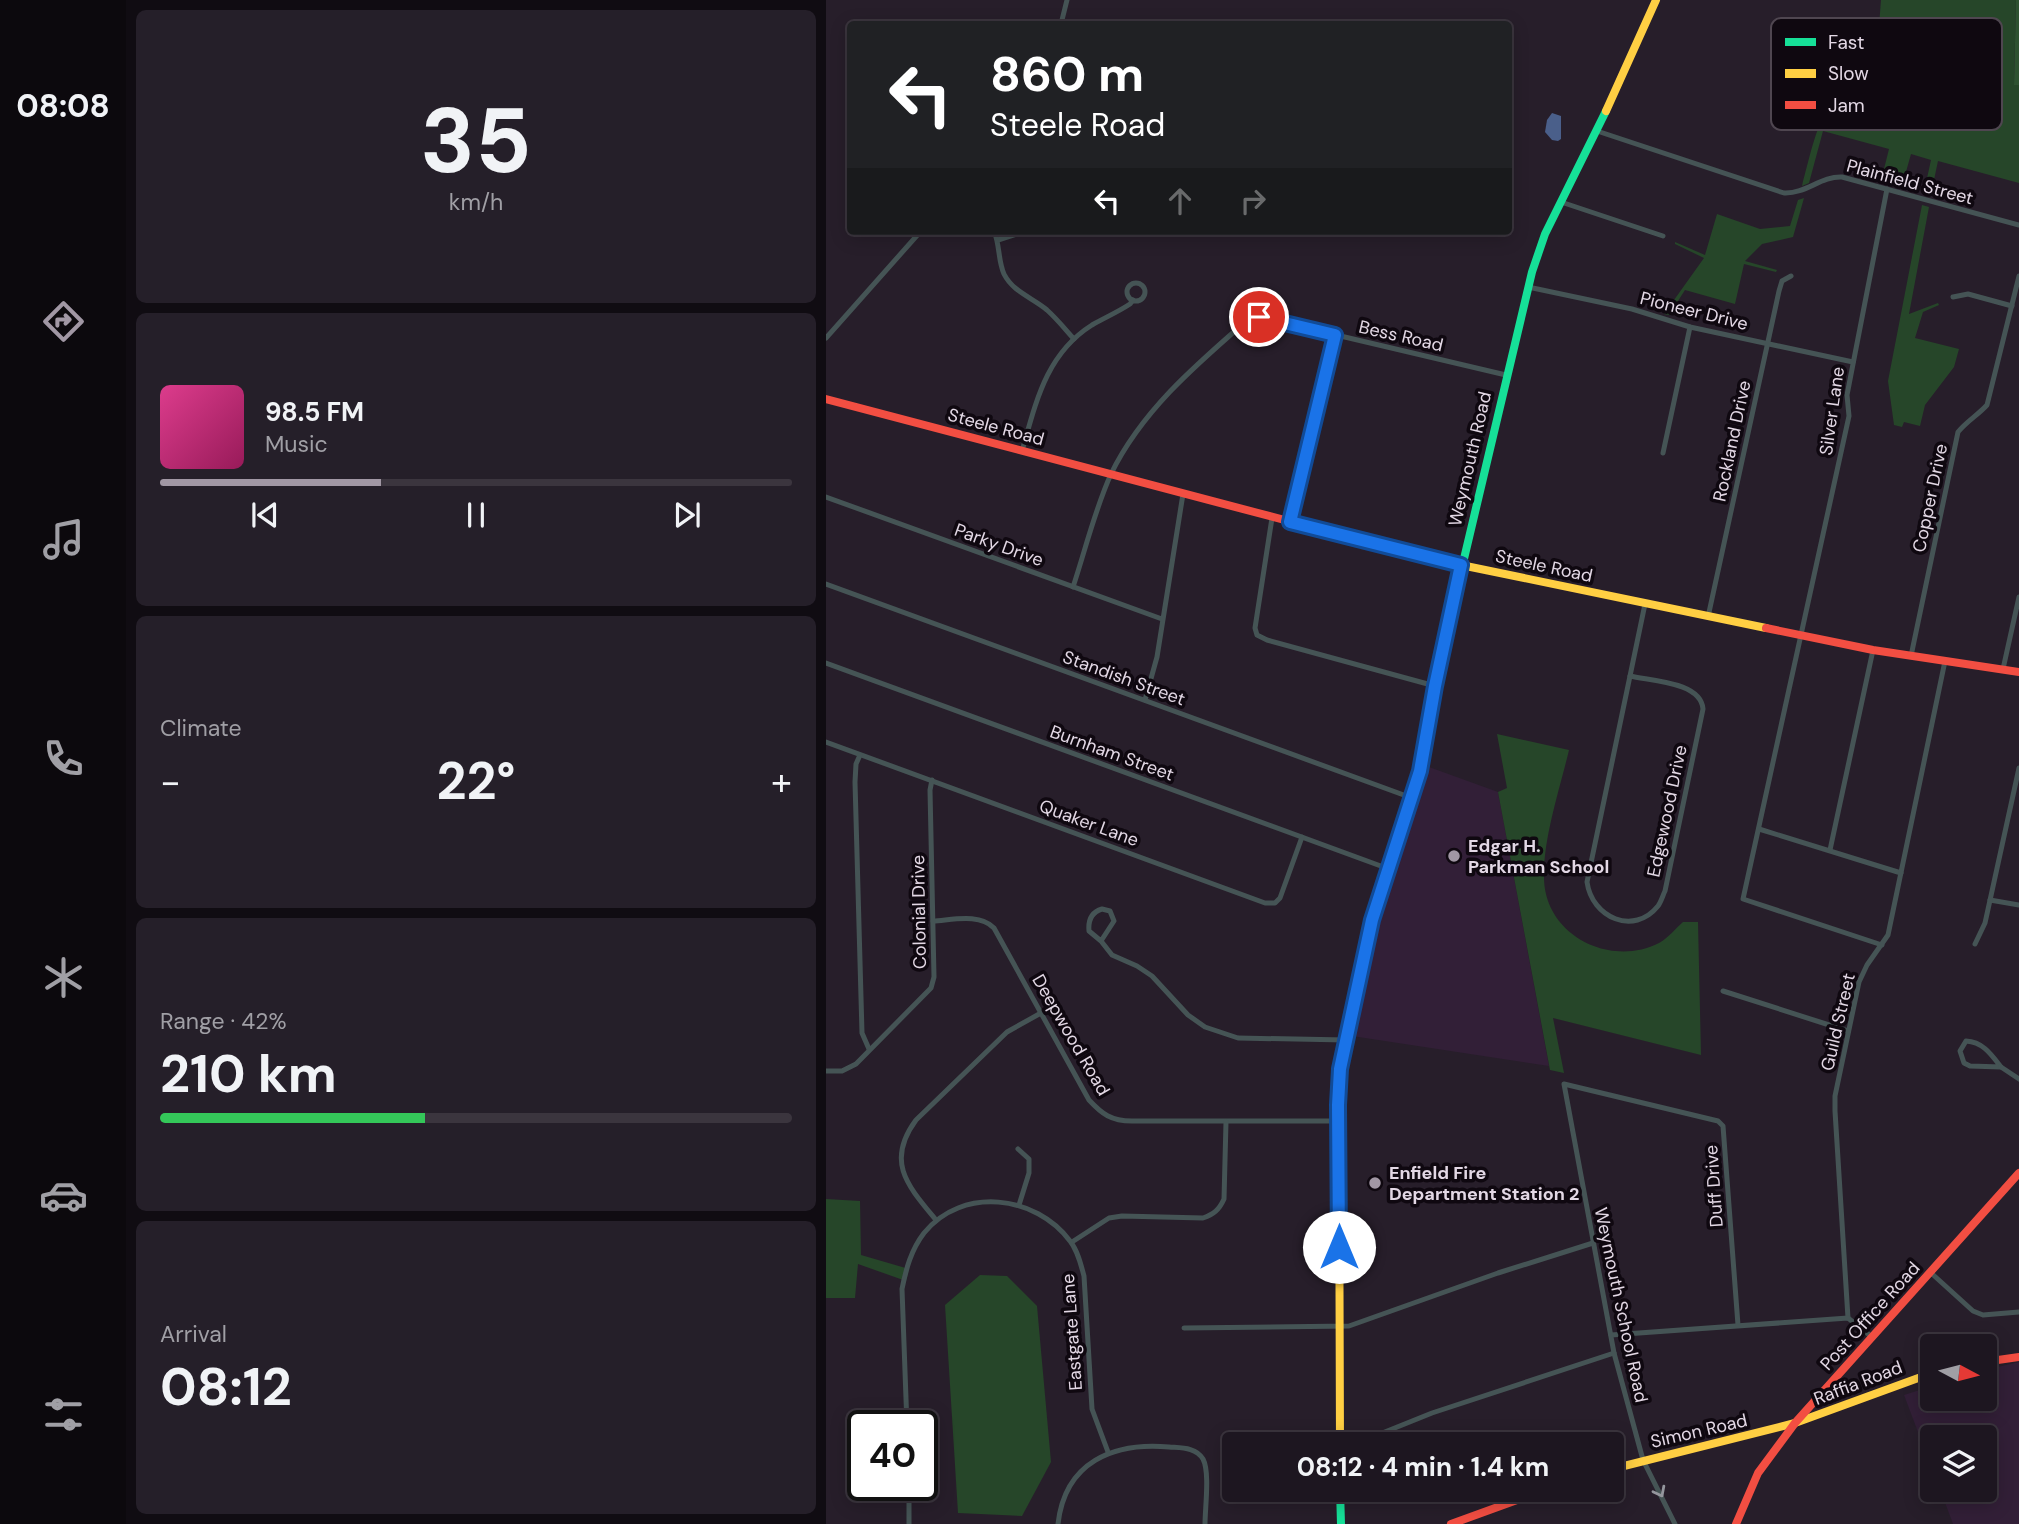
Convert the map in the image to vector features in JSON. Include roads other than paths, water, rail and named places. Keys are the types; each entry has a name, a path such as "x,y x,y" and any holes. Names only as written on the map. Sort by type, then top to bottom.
{"street":[{"path":"1062,21 1067,0"},
{"name":"Weymouth Road","path":"1340,1432 1339,1079 1372,920 1420,771 1461,565 1528,287 1545,234 1597,131 1656,0"},
{"name":"Plainfield Street","path":"1597,131 1784,193 1805,191 1833,177 2019,225"},
{"name":"Silver Lane","path":"1882,945 1743,899 1849,416 1847,395 1887,189"},
{"path":"1561,202 1663,236"},
{"path":"826,338 917,235"},
{"path":"995,235 1008,280 1057,320 1074,339"},
{"path":"998,240 1014,235"},
{"name":"Rockland Drive","path":"1709,617 1782,281 1791,276"},
{"name":"Copper Drive","path":"1911,656 1958,432 1987,405 2019,276"},
{"name":"Pioneer Drive","path":"1528,287 1632,309 1690,327 1853,362"},
{"path":"1953,298 1968,294 2012,306"},
{"path":"1022,451 1046,375 1052,365 1074,339 1133,300"},
{"name":"Bess Road","path":"1111,475 1138,430 1173,387 1251,317 1506,375"},
{"path":"1663,453 1690,327"},
{"path":"1290,522 1335,335"},
{"name":"Steele Road","path":"826,398 1272,518 1461,565 1873,650 2019,672"},
{"path":"1073,587 1111,475"},
{"path":"1145,700 1154,673 1183,494"},
{"name":"Parky Drive","path":"826,497 1162,619"},
{"path":"1272,518 1256,635 1435,686"},
{"name":"Standish Street","path":"826,584 1412,798"},
{"path":"2003,669 2019,597"},
{"name":"Edgewood Drive","path":"1630,676 1687,688 1700,700 1703,709 1665,891 1659,906 1647,915 1628,921 1610,917 1602,912 1591,900 1587,882 1645,604"},
{"path":"1830,850 1873,650"},
{"name":"Guild Street","path":"1848,1318 1835,1096 1859,982 1867,965 1888,935 1945,661"},
{"name":"Burnham Street","path":"826,663 1390,869"},
{"name":"Quaker Lane","path":"826,742 1265,903 1275,903 1280,898 1302,837"},
{"path":"860,755 856,764 855,782 862,1034 869,1049"},
{"path":"1975,944 1985,923 2017,792 2019,768"},
{"name":"Colonial Drive","path":"826,1071 851,1068 931,988 934,977 930,790 932,780"},
{"path":"1759,829 1901,873"},
{"path":"1990,900 2019,905"},
{"path":"1101,941 1114,921 1107,910 1097,911 1089,923 1089,931 1112,955 1138,966 1152,976 1188,1016 1205,1027 1238,1038 1346,1040"},
{"name":"Deepwood Road","path":"933,920 967,919 989,922 1089,1100 1109,1118 1132,1121 1338,1121"},
{"path":"1723,991 1848,1031"},
{"path":"936,1220 910,1189 902,1172 900,1152 906,1133 916,1120 1007,1032 1041,1013"},
{"path":"2001,1067 1970,1066 1961,1060 1960,1051 1966,1041 1979,1043 2001,1067 2019,1079"},
{"name":"Weymouth School Road","path":"1564,1084 1614,1353 1643,1460 1675,1524"},
{"name":"Duff Drive","path":"1564,1084 1718,1121 1723,1126 1738,1325"},
{"path":"1072,1242 1109,1218 1203,1218 1213,1215 1224,1199 1226,1122"},
{"path":"1018,1149 1029,1159 1029,1173 1019,1205"},
{"name":"Post Office Road","path":"1736,1524 1758,1473 1795,1423 2018,1175"},
{"name":"Eastgate Lane","path":"906,1410 902,1289 913,1250 936,1220 967,1205 983,1202 1019,1205 1049,1219 1072,1242 1084,1276 1092,1409 1108,1451"},
{"path":"1184,1328 1349,1326 1593,1243"},
{"path":"1930,1272 1973,1311 1983,1315 2019,1312"},
{"path":"1611,1335 1848,1318 1872,1338"},
{"path":"1386,1432 1452,1406 1614,1353"},
{"path":"1997,1360 2019,1357"},
{"name":"Raffia Road","path":"1795,1423 1920,1377"},
{"name":"Simon Road","path":"1624,1466 1795,1423"},
{"path":"1058,1524 1065,1497 1077,1477 1091,1463 1108,1451 1140,1445 1194,1450 1203,1459 1206,1466 1205,1524"},
{"path":"909,1501 909,1524"},
{"path":"1340,1502 1341,1524"},
{"path":"1451,1524 1511,1502"}],"water":[{"path":"1552,113 1561,116 1561,139 1558,141 1552,140 1545,132 1547,120"}],"place":[{"name":"Edgar H. Parkman School","path":"1454,856"},
{"name":"Enfield Fire Department Station 2","path":"1375,1183"}]}
